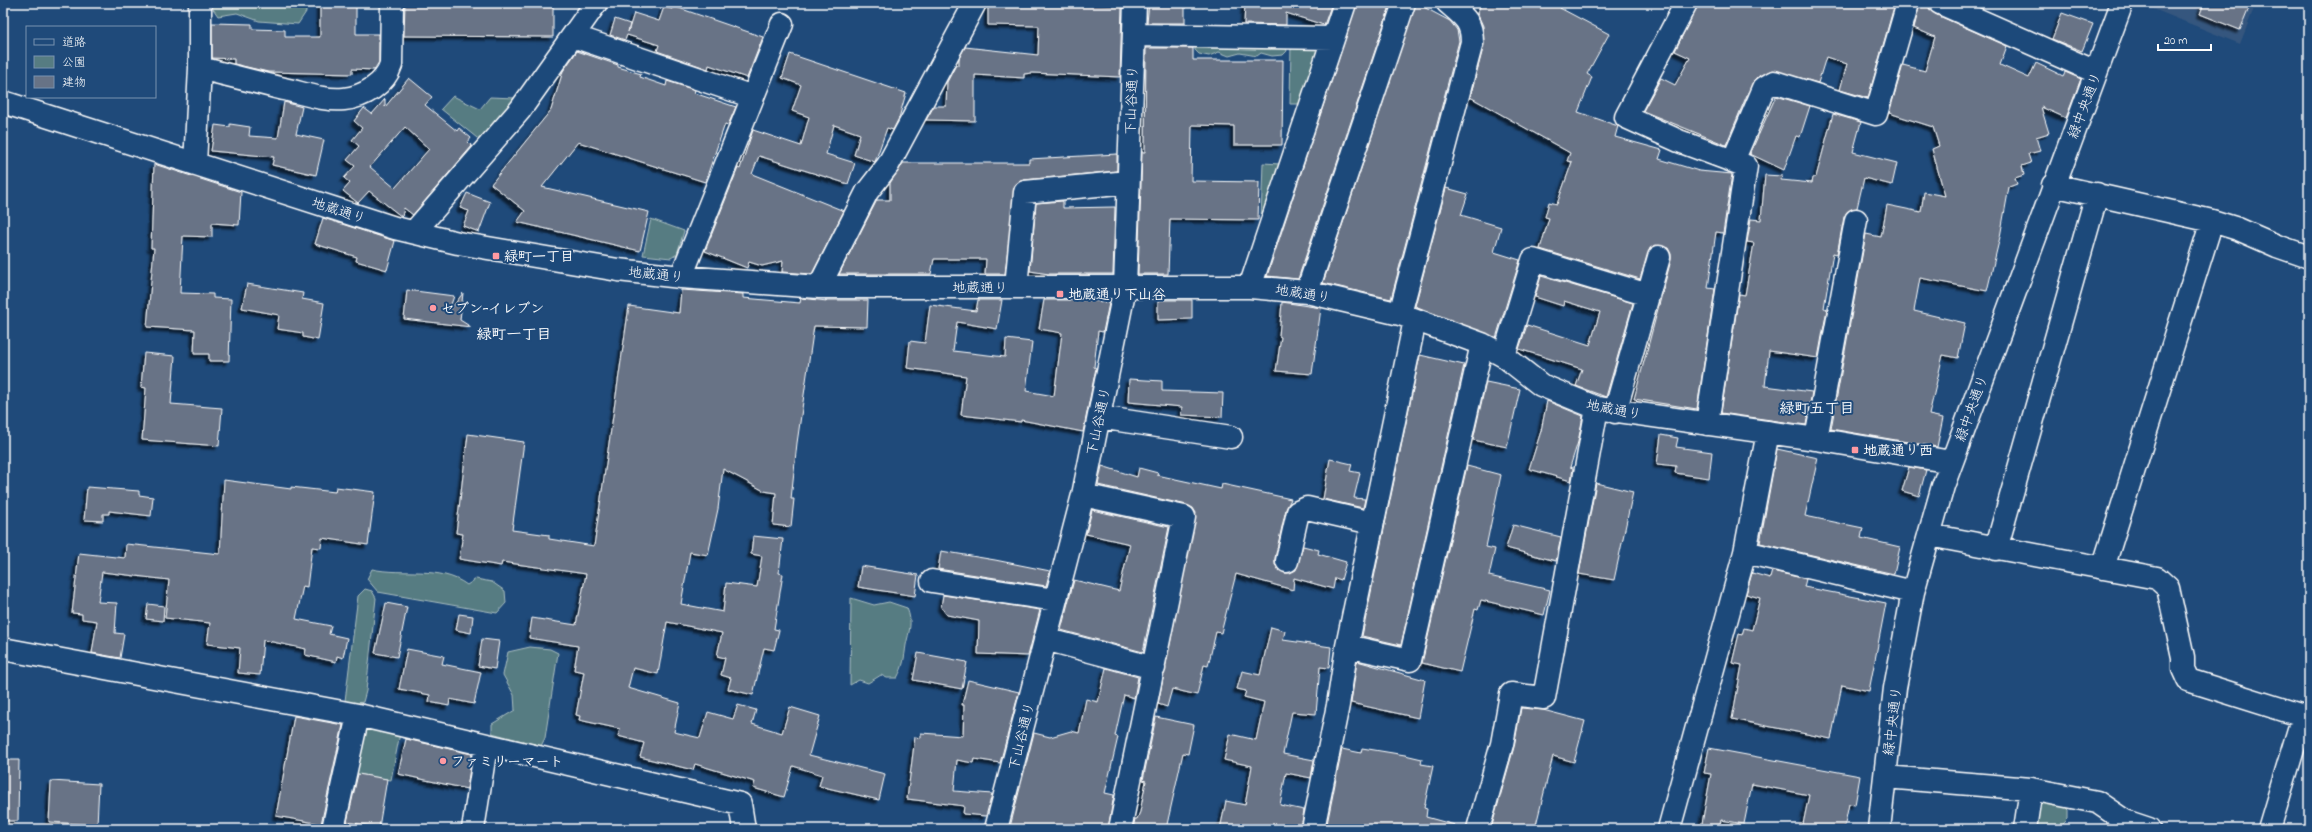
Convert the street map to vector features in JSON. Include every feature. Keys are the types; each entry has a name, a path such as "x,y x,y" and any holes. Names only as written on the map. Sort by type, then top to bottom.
{"street":[{"path":"195,164 200,68 200,3"},
{"path":"200,68 317,97 344,99 357,96 381,82 388,74 391,64 392,3"},
{"path":"414,232 520,110 596,3"},
{"path":"818,287 867,192 888,165 975,3"},
{"name":"下山谷通り","path":"996,829 1083,495 1126,287 1128,182 1135,3"},
{"path":"1250,286 1345,3"},
{"path":"1306,292 1404,3"},
{"path":"1313,829 1338,704 1346,646 1372,523 1408,317 1472,42 1472,29 1466,20 1448,3"},
{"path":"1686,3 1626,117 1679,141 1746,166 1707,424"},
{"path":"1733,161 1764,88 1774,82 1874,121 1908,3"},
{"path":"1940,3 2096,72"},
{"name":"緑中央通り","path":"1879,829 1896,688 1913,592 1929,535 1951,462 2122,3"},
{"path":"681,277 782,24"},
{"path":"1134,35 1333,38"},
{"path":"573,36 753,97"},
{"name":"地蔵通り","path":"3,102 373,221 458,243 558,260 681,277 818,287 1250,286 1306,292 1408,317 1482,344 1504,356 1541,384 1606,410 1816,439 1951,462"},
{"path":"1016,287 1025,192 1128,182"},
{"path":"2053,185 2212,221 2238,229 2277,246 2309,257"},
{"path":"1996,549 2097,194"},
{"path":"1816,439 1856,220"},
{"path":"2103,568 2212,221"},
{"path":"1478,829 1502,744 1511,694 1544,698 1606,410 1648,295 1659,257"},
{"path":"1504,356 1533,260 1648,295"},
{"path":"1346,646 1410,660 1482,344"},
{"path":"1099,417 1231,437"},
{"path":"1669,829 1745,552 1768,432"},
{"path":"1083,495 1184,518 1120,829"},
{"path":"1287,561 1298,512 1307,508 1372,523"},
{"path":"1929,535 1996,549 2157,578 2168,588 2184,657 2183,669 2188,680 2303,716 2269,829"},
{"path":"1745,552 1913,592"},
{"path":"932,581 1055,600"},
{"path":"1045,639 1154,668"},
{"path":"3,649 358,714 486,746 740,804 744,829"},
{"path":"334,829 358,714"},
{"path":"473,829 486,746"},
{"path":"1885,778 2031,789 2098,802 2125,821 2149,829"},
{"path":"2025,829 2031,789"}],"shaded area":[{"path":"2153,3 2256,3 2240,44 2151,8"}],"green space":[{"path":"209,3 305,3 306,12 298,24 259,21 237,13 218,16"},
{"path":"1195,44 1285,44 1287,51 1283,55 1272,56 1261,53 1257,56 1240,53 1229,56 1219,52 1209,56 1199,54 1195,50"},
{"path":"1291,44 1320,44 1303,104 1290,104"},
{"path":"453,96 480,109 490,97 515,98 506,108 498,126 482,142 441,109"},
{"path":"1263,163 1280,164 1261,219"},
{"path":"651,219 684,231 677,254 671,258 643,255"},
{"path":"372,569 445,575 467,585 476,579 492,582 505,591 506,603 497,613 378,592 367,579"},
{"path":"365,589 372,591 376,598 366,691 363,702 355,704 345,701 358,596"},
{"path":"851,598 874,605 889,602 907,608 910,618 910,627 903,662 897,678 887,678 881,675 868,683 859,680 850,685"},
{"path":"530,647 550,649 558,653 545,738 541,746 492,733 492,724 515,710 514,695 503,675 508,652"},
{"path":"357,725 400,733 391,780 348,772"},
{"path":"2058,800 2068,810 2068,819 2063,824 2066,829 2030,829 2034,803"}],"building":[{"path":"320,3 356,3 356,34 379,34 379,62 374,70 352,69 352,74 268,72 234,64 234,59 212,58 212,23 252,24 252,29 285,30 285,37 320,37"},
{"path":"988,3 1080,3 1122,6 1120,77 1032,73 1024,74 1024,78 975,75 975,121 926,120 934,106 946,106 947,82 956,65 959,65 959,58 965,47 1038,55 1039,26 988,25"},
{"path":"1149,3 1185,3 1185,23 1147,23"},
{"path":"1245,3 1332,3 1324,25 1286,13 1286,25 1244,24"},
{"path":"1357,3 1391,3 1298,279 1267,276"},
{"path":"1416,3 1450,21 1457,30 1459,41 1391,299 1323,283"},
{"path":"1482,3 1563,3 1560,8 1609,34 1587,74 1592,77 1578,112 1618,126 1615,137 1662,150 1659,159 1699,171 1732,174 1723,233 1716,232 1708,288 1715,289 1697,409 1634,399 1671,260 1671,254 1668,248 1656,245 1650,248 1640,279 1540,249 1549,218 1545,217 1549,202 1557,204 1572,162 1567,161 1570,153 1470,97 1484,45 1483,26 1477,13"},
{"path":"1698,3 1895,3 1868,98 1840,90 1847,64 1826,57 1818,83 1772,70 1758,77 1752,83 1726,145 1643,111 1661,78 1675,85 1690,58 1675,51"},
{"path":"1920,3 1928,5 1935,14 2007,46 2000,65 2029,78 2036,63 2063,76 2065,72 2081,79 2066,118 2041,107 2049,133 2036,137 2040,151 2028,154 2031,163 2022,166 2024,175 2015,178 2017,184 2009,187 2000,237 1987,291 1920,278 1914,311 1965,323 1958,358 1943,355 1929,415 1943,418 1937,447 1831,429 1866,234 1881,237 1887,205 1921,212 1924,192 1945,196 1932,149 1939,146 1933,127 1889,113 1903,65 1925,71 1935,37 1914,28"},
{"path":"2204,3 2251,3 2240,30 2200,14"},
{"path":"405,4 553,6 553,37 404,36"},
{"path":"673,6 763,37 747,78 709,65 708,69 657,51 659,45 627,35 625,40 610,35 615,19 630,24 628,32 634,13 659,21 664,7 672,9"},
{"path":"2062,13 2093,24 2082,51 2052,39"},
{"path":"1146,48 1193,48 1193,60 1283,60 1282,145 1234,145 1234,126 1192,125 1191,181 1259,182 1258,220 1170,219 1168,274 1138,274 1142,152 1145,152"},
{"path":"577,51 641,74 640,77 666,86 667,81 695,90 694,93 736,107 728,125 725,124 705,182 578,142 542,187 649,212 640,251 517,222 525,211 491,184 551,110 563,71"},
{"path":"790,54 906,93 899,118 893,130 887,128 875,162 854,155 860,134 834,125 826,154 855,163 848,184 759,156 752,174 844,211 812,274 782,272 783,261 762,266 749,262 747,268 705,251 738,168 740,169 753,130 801,146 809,117 792,111 801,85 782,78"},
{"path":"409,78 432,97 425,105 457,131 459,128 471,138 468,142 472,146 413,215 404,208 402,217 369,191 358,203 343,191 350,183 344,178 355,166 347,160 359,146 352,140 362,128 354,121 364,108 372,114 385,99 385,107","holes":["405,127 429,149 395,188 370,167"]},
{"path":"1776,96 1810,106 1800,137 1796,136 1784,170 1750,154"},
{"path":"284,102 302,107 296,134 324,140 316,175 272,165 274,157 211,151 215,125 230,127 230,124 250,127 249,136 278,138"},
{"path":"1833,114 1861,122 1853,152 1897,163 1892,185 1864,178 1857,208 1847,212 1844,217 1837,254 1833,253 1824,308 1827,309 1818,358 1769,351 1765,386 1812,392 1806,425 1721,413 1739,294 1745,295 1754,243 1747,242 1751,219 1761,220 1765,175 1782,176 1781,180 1812,183 1813,178 1816,177"},
{"path":"1117,154 1117,171 1024,180 1015,185 1005,274 985,274 986,259 934,259 931,274 839,274 877,200 890,200 890,183 903,163 1029,163 1029,159"},
{"path":"154,164 241,192 239,225 212,223 212,237 183,236 180,293 213,294 213,298 231,299 229,361 209,361 209,354 194,354 195,330 147,327 154,248 151,248"},
{"path":"1446,188 1468,194 1461,215 1501,227 1494,252 1520,260 1496,338 1415,306"},
{"path":"467,193 490,202 479,232 463,226 469,211 460,208"},
{"path":"1063,201 1063,208 1115,207 1113,274 1049,274 1030,271 1036,203"},
{"path":"323,218 395,241 387,270 356,261 357,257 315,244"},
{"path":"1541,276 1633,303 1606,397 1576,386 1582,369 1519,349 1527,325 1590,345 1600,312 1564,301 1563,306 1535,297"},
{"path":"247,284 303,293 302,299 324,303 318,340 303,337 303,333 277,329 279,315 242,308"},
{"name":"セブン-イレブン","path":"407,290 454,296 448,313 463,293 460,320 471,327 404,319"},
{"path":"681,290 743,294 743,298 800,303 801,298 827,301 825,300 868,300 867,327 814,326 797,443 791,499 794,499 791,527 773,525 776,493 764,491 723,469 718,509 708,555 690,552 681,604 723,612 726,583 757,587 762,556 751,554 753,536 783,539 779,573 783,574 774,629 779,630 774,650 764,648 753,695 728,689 731,678 721,675 725,658 717,656 722,633 667,622 658,674 633,668 628,688 680,703 674,732 700,738 708,712 733,719 738,705 756,710 752,724 782,733 790,707 820,716 809,755 885,774 879,800 819,786 822,775 793,766 784,797 753,788 755,782 695,764 693,770 640,757 644,743 618,736 620,729 579,720 580,716 576,715 584,672 574,670 578,646 529,638 532,618 576,625 586,574 502,562 501,566 459,559 463,534 456,533 468,434 524,442 512,530 549,535 549,539 594,546 629,306 679,313"},
{"path":"978,300 1002,300 997,329 957,322 953,351 1005,357 1006,339 1032,342 1026,391 1054,396 1062,333 1039,329 1044,300 1090,300 1109,303 1103,332 1098,331 1094,367 1096,368 1083,432 1021,420 1021,422 961,415 966,376 907,368 910,341 925,343 930,305 976,311"},
{"path":"1158,300 1192,300 1192,319 1158,320"},
{"path":"1282,302 1321,308 1312,374 1276,371 1281,337 1279,336"},
{"path":"144,353 175,356 171,404 222,408 219,446 142,440 146,388 141,387"},
{"path":"1420,355 1464,365 1401,645 1362,636"},
{"path":"1129,379 1162,381 1162,391 1223,393 1222,417 1181,415 1182,407 1128,402"},
{"path":"1486,382 1520,389 1507,447 1473,440"},
{"path":"1547,401 1583,416 1578,442 1570,467 1573,468 1571,481 1529,469 1541,431"},
{"path":"1661,435 1678,438 1676,447 1712,452 1709,478 1675,473 1676,466 1657,464"},
{"path":"1777,449 1818,458 1805,516 1863,528 1861,538 1900,547 1894,574 1760,543"},
{"path":"1330,459 1352,464 1350,471 1360,473 1354,498 1365,499 1363,508 1323,499"},
{"path":"1102,466 1137,477 1139,468 1158,473 1157,475 1221,489 1222,484 1291,499 1286,509 1275,558 1275,565 1284,573 1290,573 1296,570 1303,546 1319,550 1318,554 1346,562 1341,580 1335,578 1333,589 1294,578 1293,590 1236,574 1221,633 1216,632 1208,666 1204,665 1197,695 1172,689 1167,707 1158,704 1196,513 1193,508 1187,505 1098,485"},
{"path":"1467,466 1501,475 1486,547 1495,549 1489,576 1550,590 1544,615 1481,600 1478,610 1475,609 1460,672 1422,663"},
{"path":"1909,467 1926,470 1919,496 1902,491"},
{"path":"224,480 291,489 291,487 335,492 336,487 375,492 368,545 322,538 321,548 312,547 307,587 303,586 296,619 331,626 329,634 347,638 343,658 337,656 336,662 305,655 306,649 263,640 260,675 238,673 240,648 207,644 210,623 165,618 169,580 102,572 98,602 117,603 115,633 124,634 120,658 92,653 97,621 82,619 82,614 72,613 79,553 125,558 126,544 220,554"},
{"path":"1596,483 1633,492 1614,580 1579,574"},
{"path":"87,487 139,491 139,495 153,497 151,516 109,511 109,514 103,514 103,521 84,520"},
{"path":"1092,510 1169,527 1143,652 1061,630 1074,580 1119,591 1130,544 1086,534"},
{"path":"1513,525 1561,537 1556,561 1506,548"},
{"path":"941,551 1050,571 1046,586 938,569"},
{"path":"861,566 918,575 915,596 858,587"},
{"path":"1772,571 1806,579 1804,587 1886,603 1869,691 1842,685 1831,739 1732,719 1742,665 1732,663 1739,634 1742,635 1744,628 1752,630 1760,598 1746,594 1752,573 1770,578"},
{"path":"943,595 1040,610 1028,656 978,654 979,621 947,615 941,607"},
{"path":"386,603 407,607 397,657 375,653"},
{"path":"148,604 164,606 163,621 146,619"},
{"path":"459,614 473,616 471,633 456,630"},
{"path":"1271,627 1285,631 1283,640 1331,647 1329,668 1320,667 1316,714 1292,712 1283,754 1314,760 1311,778 1286,773 1280,805 1304,810 1301,829 1220,829 1226,801 1245,805 1252,766 1224,760 1230,734 1256,740 1264,702 1244,697 1246,691 1237,689 1242,671 1260,675"},
{"path":"482,639 499,641 495,669 478,666"},
{"path":"407,649 444,656 442,664 481,672 474,704 450,699 449,706 429,702 430,695 399,689"},
{"path":"918,653 967,662 962,689 913,680"},
{"path":"1357,661 1425,680 1418,718 1351,703"},
{"path":"1106,668 1138,677 1134,698 1124,695 1115,736 1118,737 1105,793 1114,795 1108,829 1018,829 1010,827 1034,733 1050,737 1071,731 1079,733 1086,699 1098,702"},
{"path":"968,680 1019,692 1000,763 974,759 973,763 957,760 954,791 992,794 986,816 963,814 964,806 907,799 915,737 921,738 921,733 963,736 964,705 962,705"},
{"path":"1521,708 1543,710 1585,721 1574,762 1553,756 1535,829 1491,829 1514,747"},
{"path":"294,716 343,725 321,824 276,816"},
{"path":"1156,717 1194,725 1188,754 1183,753 1166,829 1133,829 1135,819 1137,819 1140,812 1146,781 1143,780"},
{"path":"406,739 472,754 467,789 398,774"},
{"path":"1362,748 1422,759 1421,764 1433,766 1424,808 1427,809 1426,817 1455,825 1454,829 1326,829 1342,749 1361,753"},
{"path":"1709,748 1860,776 1855,805 1849,804 1844,829 1802,829 1809,795 1752,784 1744,824 1721,820 1719,829 1701,829 1711,774 1704,773"},
{"path":"3,760 19,760 18,821 3,821"},
{"path":"358,774 387,779 379,827 347,822"},
{"path":"51,781 99,784 97,825 49,822"}],"place":[{"name":"緑町一丁目","path":"496,256"},
{"name":"地蔵通り下山谷","path":"1060,294"},
{"name":"セブン-イレブン","path":"433,308"},
{"name":"地蔵通り西","path":"1855,450"},
{"name":"ファミリーマート","path":"443,761"}],"district":[{"name":"緑町一丁目","path":"514,334"},
{"name":"緑町五丁目","path":"1817,408"}]}
